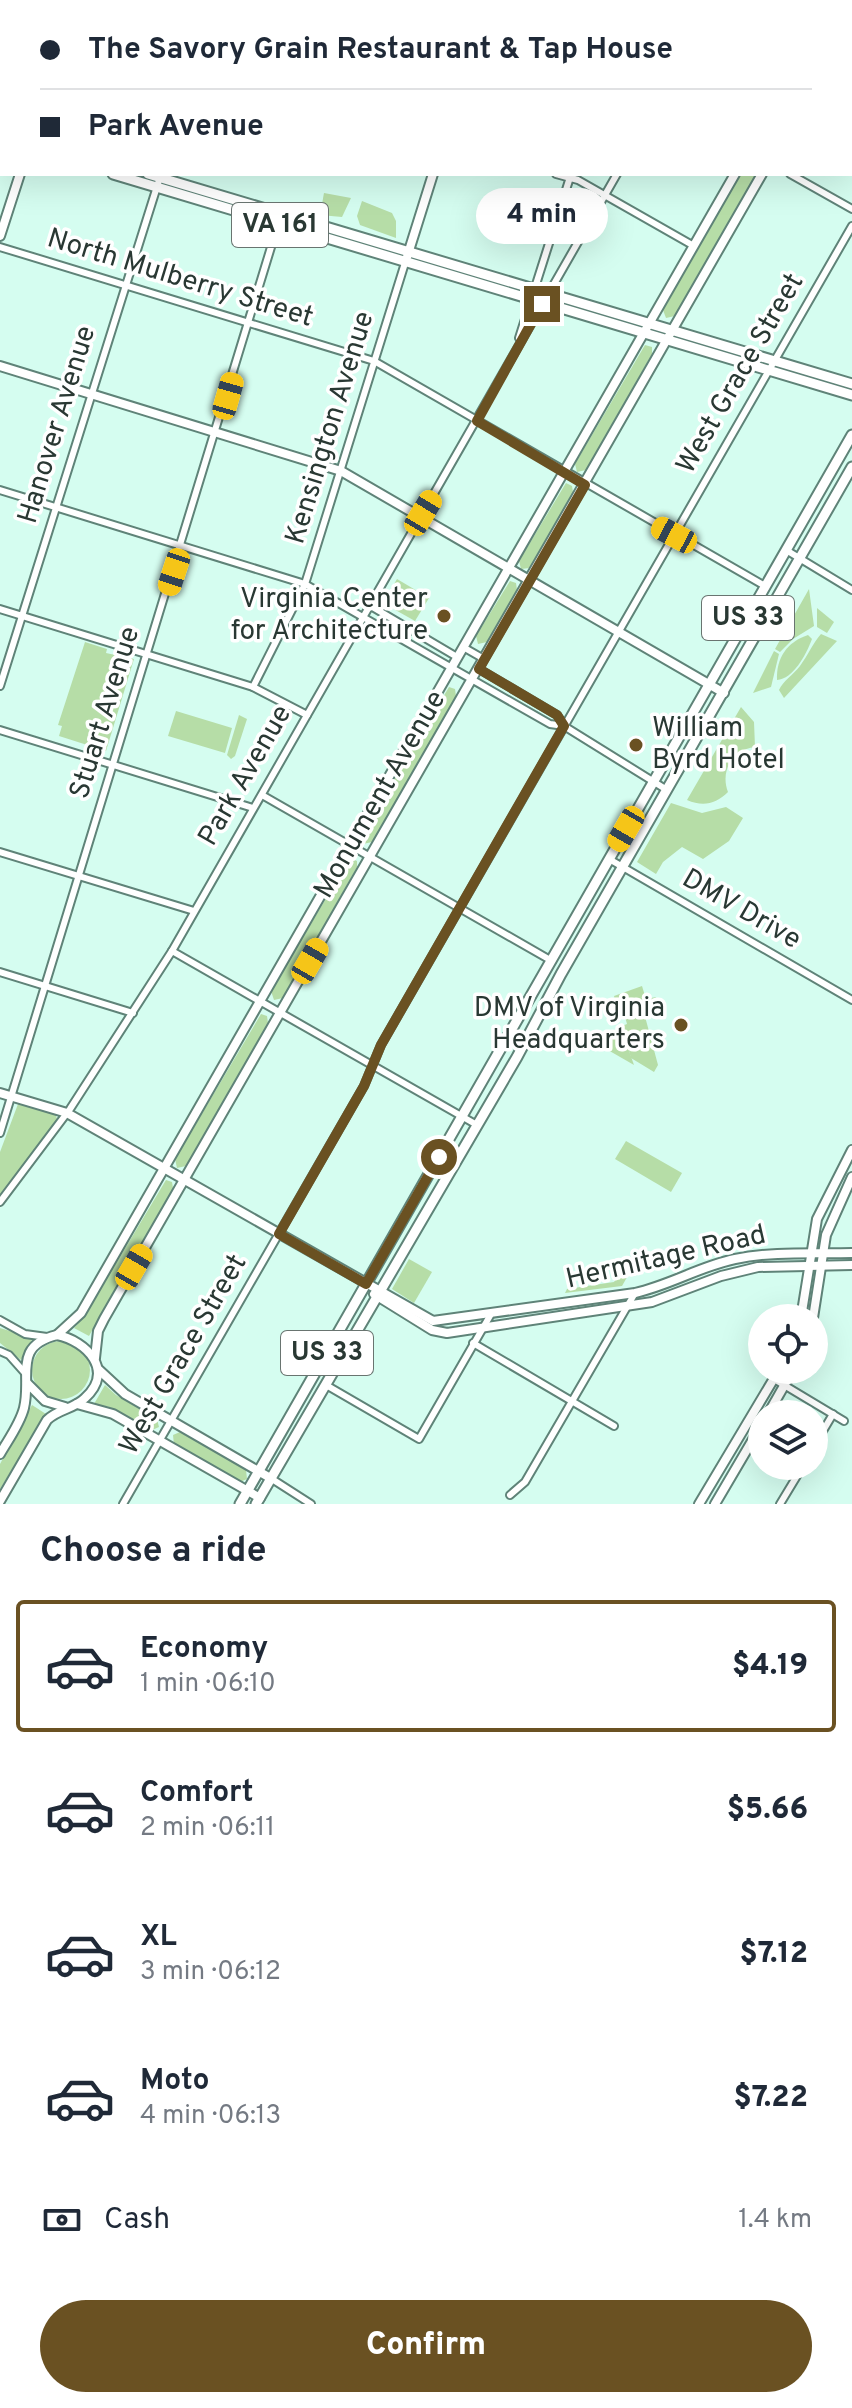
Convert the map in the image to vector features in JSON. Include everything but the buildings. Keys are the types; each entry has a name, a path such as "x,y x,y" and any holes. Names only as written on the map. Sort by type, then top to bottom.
{"main road":[{"name":"VA 161","path":"124,176 281,213 852,384"},
{"name":"VA 161","path":"150,176 158,182 278,225 852,395"},
{"name":"US 33","path":"240,1504 852,435"},
{"name":"US 33","path":"258,1501 477,1125 852,467"}],"street":[{"path":"0,236 19,176"},
{"name":"Kensington Avenue","path":"253,687 305,584 432,176"},
{"path":"537,302 536,289 570,176 694,246"},
{"name":"Park Avenue","path":"0,1202 67,1113 172,951 477,421 537,302 548,293 616,176"},
{"name":"Monument Avenue","path":"57,1335 81,1313 734,176"},
{"name":"Monument Avenue","path":"95,1358 98,1331 761,176"},
{"path":"794,176 852,209"},
{"name":"Hanover Avenue","path":"0,686 158,182"},
{"name":"Stuart Avenue","path":"0,1133 217,432 281,213"},
{"name":"West Grace Street","path":"123,1504 364,1086 372,1065 564,726 852,226"},
{"name":"North Mulberry Street","path":"0,247 374,361 765,586"},
{"path":"0,366 341,471 419,519 724,693"},
{"path":"0,490 305,584 550,724 564,726 667,790"},
{"path":"786,550 852,590"},
{"path":"369,605 457,657"},
{"path":"0,609 253,687 307,715"},
{"path":"463,647 484,659"},
{"path":"479,669 557,715 564,726"},
{"path":"0,730 253,808"},
{"path":"262,795 459,911 552,961"},
{"path":"0,852 194,911"},
{"name":"DMV Drive","path":"609,859 852,1000"},
{"path":"172,951 477,1125"},
{"path":"0,972 133,1013"},
{"path":"0,1093 67,1113 379,1294"},
{"path":"803,1304 810,1254 822,1207 852,1150"},
{"path":"815,1304 830,1222 852,1177"},
{"name":"Hermitage Road","path":"379,1294 433,1321 635,1293 665,1286 732,1260 770,1254 852,1253"},
{"name":"Hermitage Road","path":"379,1294 436,1332 482,1328 665,1299 738,1271 852,1265"},
{"path":"510,1495 525,1482 635,1293"},
{"path":"326,1385 419,1439 491,1314"},
{"path":"0,1320 25,1334 57,1335 79,1341 95,1358 98,1368 125,1394 311,1504"},
{"path":"0,1454 24,1410 30,1352 47,1337"},
{"path":"473,1343 574,1399 583,1410 614,1426"},
{"path":"0,1351 9,1355 45,1401 66,1408"},
{"path":"0,1501 47,1420 77,1404 93,1389 98,1368"},
{"path":"699,1504 770,1384"},
{"path":"776,1400 784,1385 844,1421"},
{"path":"77,1404 113,1414 247,1491 258,1501"},
{"path":"828,1422 833,1414"},
{"path":"715,1504 748,1448"},
{"path":"780,1504 795,1480"}],"green space":[{"path":"740,176 755,176 675,316 666,318 663,310"},
{"path":"324,193 351,198 342,217 320,215"},
{"path":"362,201 392,213 396,221 396,238 360,225 357,216"},
{"path":"645,345 652,347 652,354 586,470 577,472 575,464"},
{"path":"566,483 572,486 573,492 530,568 521,569 519,561"},
{"path":"397,579 429,598 415,621 383,603"},
{"path":"510,581 516,583 517,590 487,642 478,644 476,636"},
{"path":"809,589 814,626 793,639 780,652 775,649"},
{"path":"817,608 834,622 827,633 817,627"},
{"path":"821,634 837,641 784,698 779,690"},
{"path":"808,635 812,639 798,665 783,679 777,680 778,665 784,652"},
{"path":"85,642 107,649 106,653 134,659 106,751 59,736 62,726 58,725"},
{"path":"774,651 779,654 771,687 753,693"},
{"path":"449,687 455,689 456,696 372,842 363,844 361,836"},
{"path":"741,707 754,722 755,747 740,752 730,763 726,777 728,792 723,796 704,804 687,800"},
{"path":"176,711 232,728 225,753 168,736"},
{"path":"239,715 247,719 235,756 231,759 227,755"},
{"path":"671,803 702,813 726,807 743,818 729,841 703,859 682,847 663,862 656,874 637,862"},
{"path":"350,858 357,861 357,867 283,998 274,1000 271,991"},
{"path":"642,986 646,999 656,997 650,1007 643,1009 658,1065 654,1072 631,1058 622,1026 627,1024 621,1002 616,1003 614,996"},
{"path":"261,1014 267,1016 268,1023 186,1166 177,1168 175,1159"},
{"path":"622,1031 634,1065 594,1042 598,1037"},
{"path":"18,1104 55,1112 57,1119 0,1197 0,1152"},
{"path":"626,1141 682,1173 671,1192 615,1159"},
{"path":"166,1180 172,1182 173,1188 89,1336 74,1328 84,1317"},
{"path":"409,1259 432,1272 414,1303 392,1289"},
{"path":"628,1262 634,1265 622,1286 565,1293 567,1289 614,1282"},
{"path":"0,1328 33,1338 21,1360 0,1343"},
{"path":"61,1341 82,1349 90,1370 82,1391 61,1399 40,1391 32,1370 40,1349"},
{"path":"105,1385 157,1419 159,1427 150,1431 109,1407 94,1404"},
{"path":"32,1405 46,1414 0,1489 0,1464"},
{"path":"180,1432 246,1470 247,1479 240,1482 174,1445 173,1435"}],"place":[{"name":"Virginia Center for Architecture","path":"444,616"},
{"name":"William Byrd Hotel","path":"636,745"},
{"name":"DMV of Virginia Headquarters","path":"681,1025"}],"route":[{"path":"439,1157 366,1284 279,1234 364,1086 381,1045 564,726 557,715 479,669 585,485 477,421 542,304"}]}
